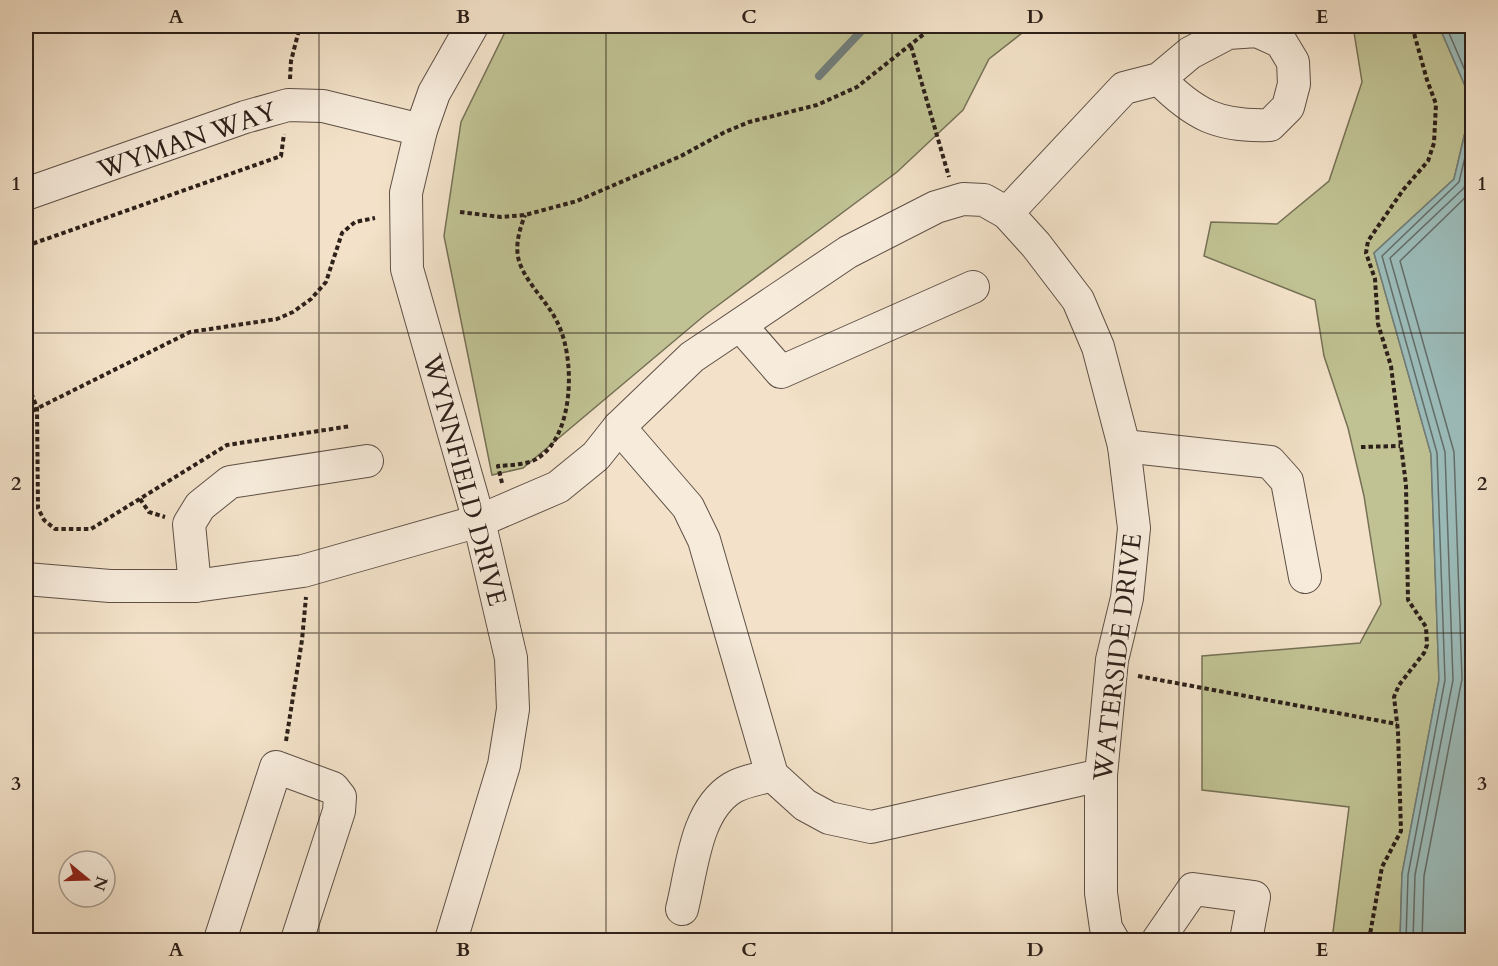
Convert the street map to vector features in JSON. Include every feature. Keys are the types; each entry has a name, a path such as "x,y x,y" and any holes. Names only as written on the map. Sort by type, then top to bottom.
{"street":[{"name":"WYNNFIELD DRIVE","path":"451,940 504,765 513,709 511,658 479,521 407,270 406,193 421,130 434,93 472,26"},
{"path":"1007,213 1124,88 1159,79"},
{"name":"WYMAN WAY","path":"26,194 245,117 288,105 323,106 421,130"},
{"name":"WATERSIDE DRIVE","path":"26,579 110,585 195,586 309,569 479,521 508,510 558,487 596,456 620,427 692,357 848,252 936,207 956,201 984,200 1007,213 1036,245 1077,300 1098,347 1124,446 1134,528 1126,598 1111,671 1101,775 1101,893 1106,928 1113,940"},
{"path":"740,325 782,372 973,287"},
{"path":"620,427 688,507 704,540 772,774 805,805 821,813 871,827 1101,775"},
{"path":"1124,446 1270,462 1287,481 1305,577"},
{"path":"195,586 189,524 200,506 230,482 367,461"},
{"path":"220,940 276,767 333,788 340,797 339,811 297,940"},
{"path":"682,909 697,848 710,811 732,788 772,774"},
{"path":"1158,940 1193,889 1254,897 1246,940"}],"path":[{"path":"288,105 291,61 300,26"},
{"path":"460,212 501,217 525,215 577,201 681,156 749,122 817,105 837,97 857,87 934,26"},
{"path":"1369,940 1382,867 1401,831 1394,698 1400,685 1425,653 1427,645 1426,627 1408,600 1406,485 1391,366 1378,324 1375,279 1366,254 1368,241 1403,190 1428,161 1434,143 1436,104 1412,26"},
{"path":"911,46 956,201"},
{"path":"26,246 281,156"},
{"path":"508,510 498,466 538,459 552,444 565,419 569,394 560,327 533,287 519,258 518,239 525,215"},
{"path":"26,414 190,332 277,319 294,312 311,299 326,282 342,233 355,222 375,218"},
{"path":"26,379 37,408 38,508 44,520 55,529 91,529 140,500"},
{"path":"1361,447 1400,446"},
{"path":"281,769 302,640 309,569"},
{"path":"1111,671 1397,724"}],"green space":[{"path":"508,26 1031,26 989,59 963,110 897,172 705,315 523,468 492,475 444,236 461,122"},
{"path":"1353,26 1439,26 1472,102 1454,179 1374,253 1431,454 1439,680 1402,874 1400,940 1332,940 1349,807 1202,790 1202,656 1360,643 1381,604 1364,496 1348,428 1324,356 1315,300 1204,256 1211,222 1277,224 1329,181 1362,82"}],"water":[{"path":"1439,26 1472,26 1472,102"},
{"path":"1472,104 1472,940 1400,940 1402,874 1439,680 1431,454 1374,253 1454,179"}],"waterway":[{"path":"819,76 866,26"}]}
